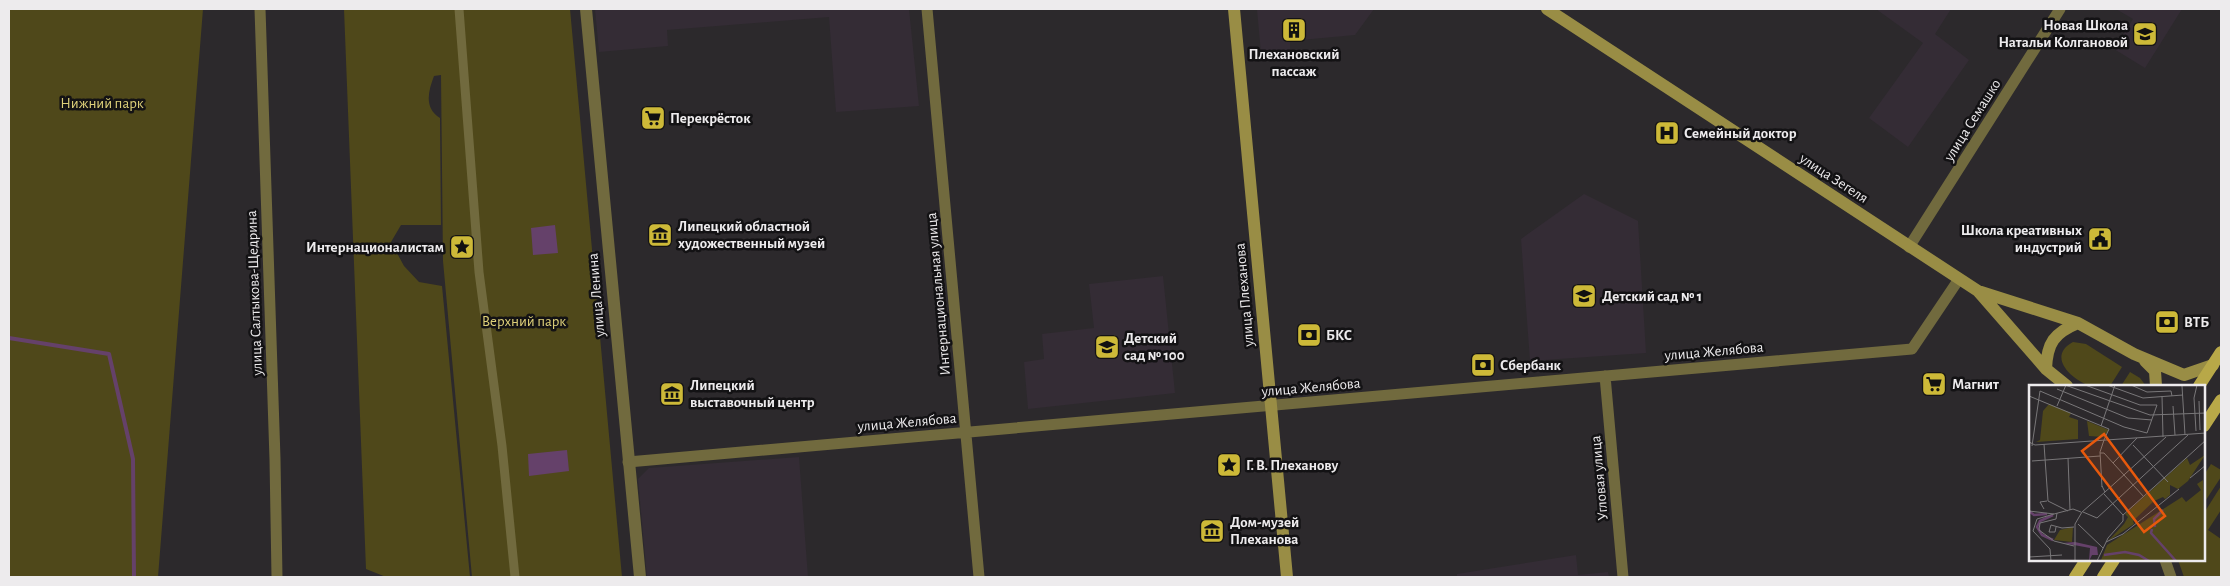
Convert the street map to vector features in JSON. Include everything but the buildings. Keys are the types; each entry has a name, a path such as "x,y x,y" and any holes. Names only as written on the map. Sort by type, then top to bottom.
{"main road":[{"name":"улица Плеханова","path":"1234,9 1287,577"},
{"name":"улица Зегеля","path":"1547,9 1978,291"},
{"path":"1978,291 2078,323 2141,357 2184,375 2213,365"},
{"path":"1978,291 2046,369 2066,385"},
{"path":"2046,369 2046,354 2053,340 2064,329 2078,323"},
{"path":"2200,385 2221,352"},
{"path":"2141,357 2155,371 2156,385"},
{"path":"2205,424 2221,400"},
{"path":"2075,577 2085,561"},
{"path":"2103,577 2113,561"}],"street":[{"name":"улица Салтыкова-Щедрина","path":"260,9 275,459 277,577"},
{"path":"459,9 479,272 502,446 515,577"},
{"name":"улица Ленина","path":"586,9 640,577"},
{"name":"Интернациональная улица","path":"927,9 979,577"},
{"name":"улица Семашко","path":"1909,247 2060,9"},
{"name":"улица Желябова","path":"628,462 1912,349 1959,279"},
{"name":"Угловая улица","path":"1605,376 1623,577"},
{"path":"2165,561 2171,577"}],"shaded area":[{"path":"595,9 909,9 919,106 836,112 829,17 667,30 668,46 599,52"},
{"path":"1257,9 1374,9 1355,35 1290,41 1290,51 1261,53"},
{"path":"1876,9 1951,9 1935,34 1969,60 1908,147 1869,118 1923,43"},
{"name":"Новая Школа Натальи Колгановой","path":"2116,9 2182,9 2145,68 2114,49 2133,19"},
{"name":"Детский сад № 1","path":"1584,194 1638,221 1646,353 1530,361 1521,239"},
{"path":"555,225 558,253 533,255 531,228"},
{"name":"Детский сад № 100","path":"1163,276 1175,393 1028,409 1024,362 1044,359 1042,334 1094,328 1089,284"},
{"path":"567,450 569,471 529,476 528,454"},
{"path":"799,457 808,577 647,577 638,479 649,468"},
{"path":"1576,555 1578,575 1608,572 1609,577 1457,577 1457,574"}],"green space":[{"name":"Нижний парк","path":"9,9 203,9 158,577 9,577"},
{"name":"Верхний парк","path":"344,9 570,9 622,577 472,577 443,261 441,75 434,76 430,88 429,105 440,118 441,225 401,225 391,242 404,266 419,282 442,286 470,577 386,577 366,569"},
{"path":"2073,342 2086,344 2122,367 2111,385 2087,385 2075,378 2064,367 2062,354 2065,348"},
{"path":"2130,372 2140,378 2145,385 2122,385"},
{"path":"2211,464 2221,470 2221,477 2205,501 2205,473"},
{"path":"2221,486 2221,510 2208,530 2221,539 2221,577 2184,577 2178,561 2205,561 2205,511"}],"waterway":[{"path":"9,338 109,354 133,459 134,577"}],"place":[{"name":"Плехановский пассаж","path":"1294,30"},
{"name":"Новая Школа Натальи Колгановой","path":"2145,34"},
{"name":"Перекрёсток","path":"653,118"},
{"name":"Семейный доктор","path":"1667,133"},
{"name":"Липецкий областной художественный музей","path":"660,235"},
{"name":"Школа креативных индустрий","path":"2100,239"},
{"name":"Интернационалистам","path":"462,247"},
{"name":"Детский сад № 1","path":"1584,296"},
{"name":"ВТБ","path":"2167,322"},
{"name":"БКС","path":"1309,335"},
{"name":"Детский сад № 100","path":"1107,347"},
{"name":"Сбербанк","path":"1483,365"},
{"name":"Магнит","path":"1934,384"},
{"name":"Липецкий выставочный центр","path":"672,394"},
{"name":"Г. В. Плеханову","path":"1229,465"},
{"name":"Дом-музей Плеханова","path":"1212,531"}]}
